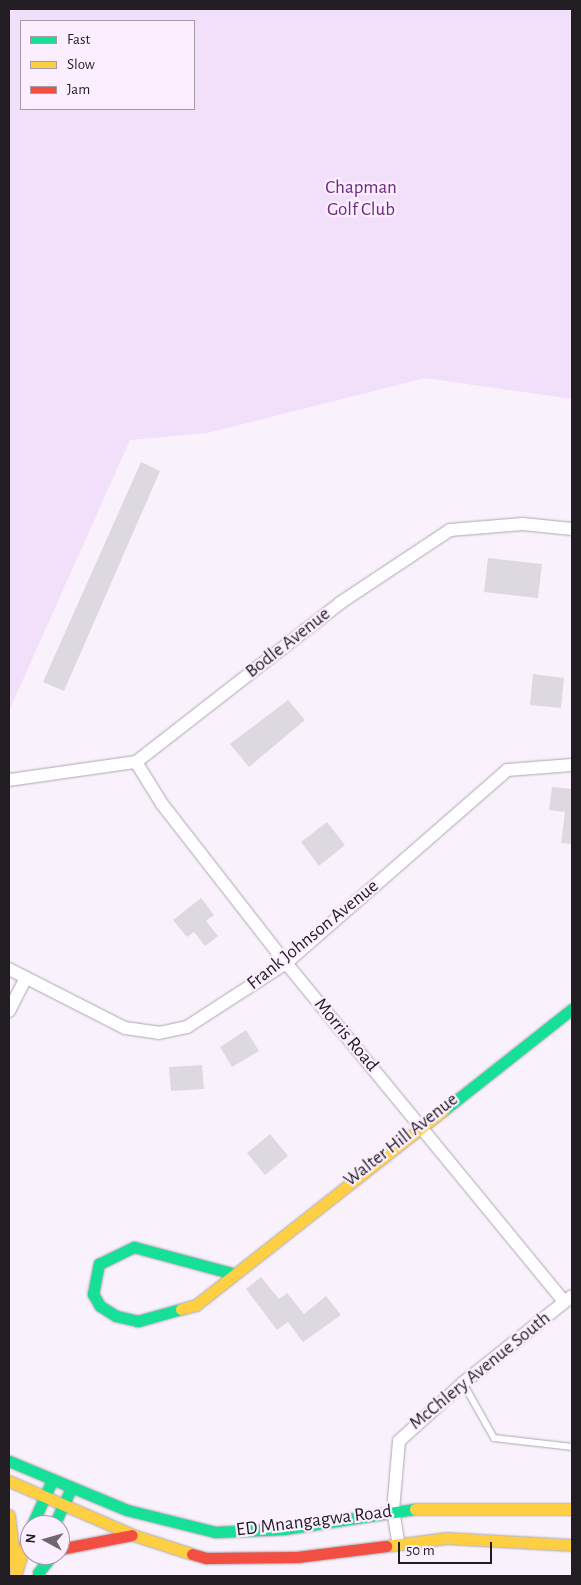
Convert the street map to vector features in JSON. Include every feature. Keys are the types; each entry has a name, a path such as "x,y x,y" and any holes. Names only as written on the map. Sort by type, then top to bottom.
{"main road":[{"name":"Walter Hill Avenue","path":"232,1273 134,1247 99,1264 93,1294 100,1306 116,1316 138,1321 196,1305 232,1273 420,1125 572,1009"},
{"name":"ED Mnangagwa Road","path":"9,1461 127,1510 214,1532 284,1529 393,1511 479,1504 572,1509"},
{"path":"36,1515 52,1480"},
{"name":"ED Mnangagwa Road","path":"9,1481 44,1498 133,1535 206,1558 244,1561 398,1541 446,1538 572,1544"},
{"path":"59,1515 72,1488"},
{"path":"9,1515 16,1575"},
{"path":"70,1547 133,1535"},
{"path":"16,1575 20,1562"}],"street":[{"name":"Bodle Avenue","path":"9,780 136,762 340,603 450,530 523,524 572,529"},
{"name":"Morris Road","path":"136,762 162,804 286,963 420,1125 568,1299"},
{"name":"Frank Johnson Avenue","path":"9,969 118,1025 159,1033 187,1028 286,963 508,770 572,766"},
{"path":"9,1011 26,978"},
{"name":"McChlery Avenue South","path":"398,1541 393,1511 399,1441 463,1383 568,1299"}],"lane":[{"path":"463,1383 494,1438 572,1447"}],"green space":[{"name":"Chapman Golf Club","path":"9,9 572,9 572,399 425,378 207,433 130,440 9,711"}],"building":[{"path":"141,462 160,471 64,691 43,682"},
{"path":"488,558 542,564 538,598 484,592"},
{"path":"533,674 564,678 561,708 530,705"},
{"path":"288,700 305,720 249,767 230,744"},
{"path":"552,787 572,789 572,844 561,843 565,812 549,810"},
{"path":"327,822 345,845 319,866 301,842"},
{"path":"201,898 214,915 206,921 218,936 205,946 194,932 187,937 173,920"},
{"path":"246,1030 259,1051 232,1067 220,1047"},
{"path":"202,1065 204,1089 171,1091 169,1067"},
{"path":"270,1134 288,1156 265,1175 247,1153"},
{"path":"261,1277 279,1299 287,1293 304,1314 326,1296 341,1315 303,1342 288,1322 277,1330 246,1289"}],"traffic: fast":[{"path":"444,1110 572,1009"},
{"path":"181,1309 138,1321 116,1316 100,1306 93,1294 99,1264 134,1247 231,1273"},
{"path":"9,1461 127,1510 215,1532 284,1529 415,1509"},
{"path":"36,1515 50,1485"},
{"path":"59,1515 69,1493"},
{"path":"38,1573 44,1565"}],"traffic: slow":[{"path":"181,1309 196,1305 444,1110"},
{"path":"9,1481 133,1535 192,1554"},
{"path":"415,1509 572,1509"},
{"path":"9,1515 16,1573"},
{"path":"386,1546 446,1538 572,1545"},
{"path":"16,1573 20,1560"}],"traffic: jam":[{"path":"70,1547 132,1535"},
{"path":"192,1554 206,1558 297,1557 386,1546"}]}
